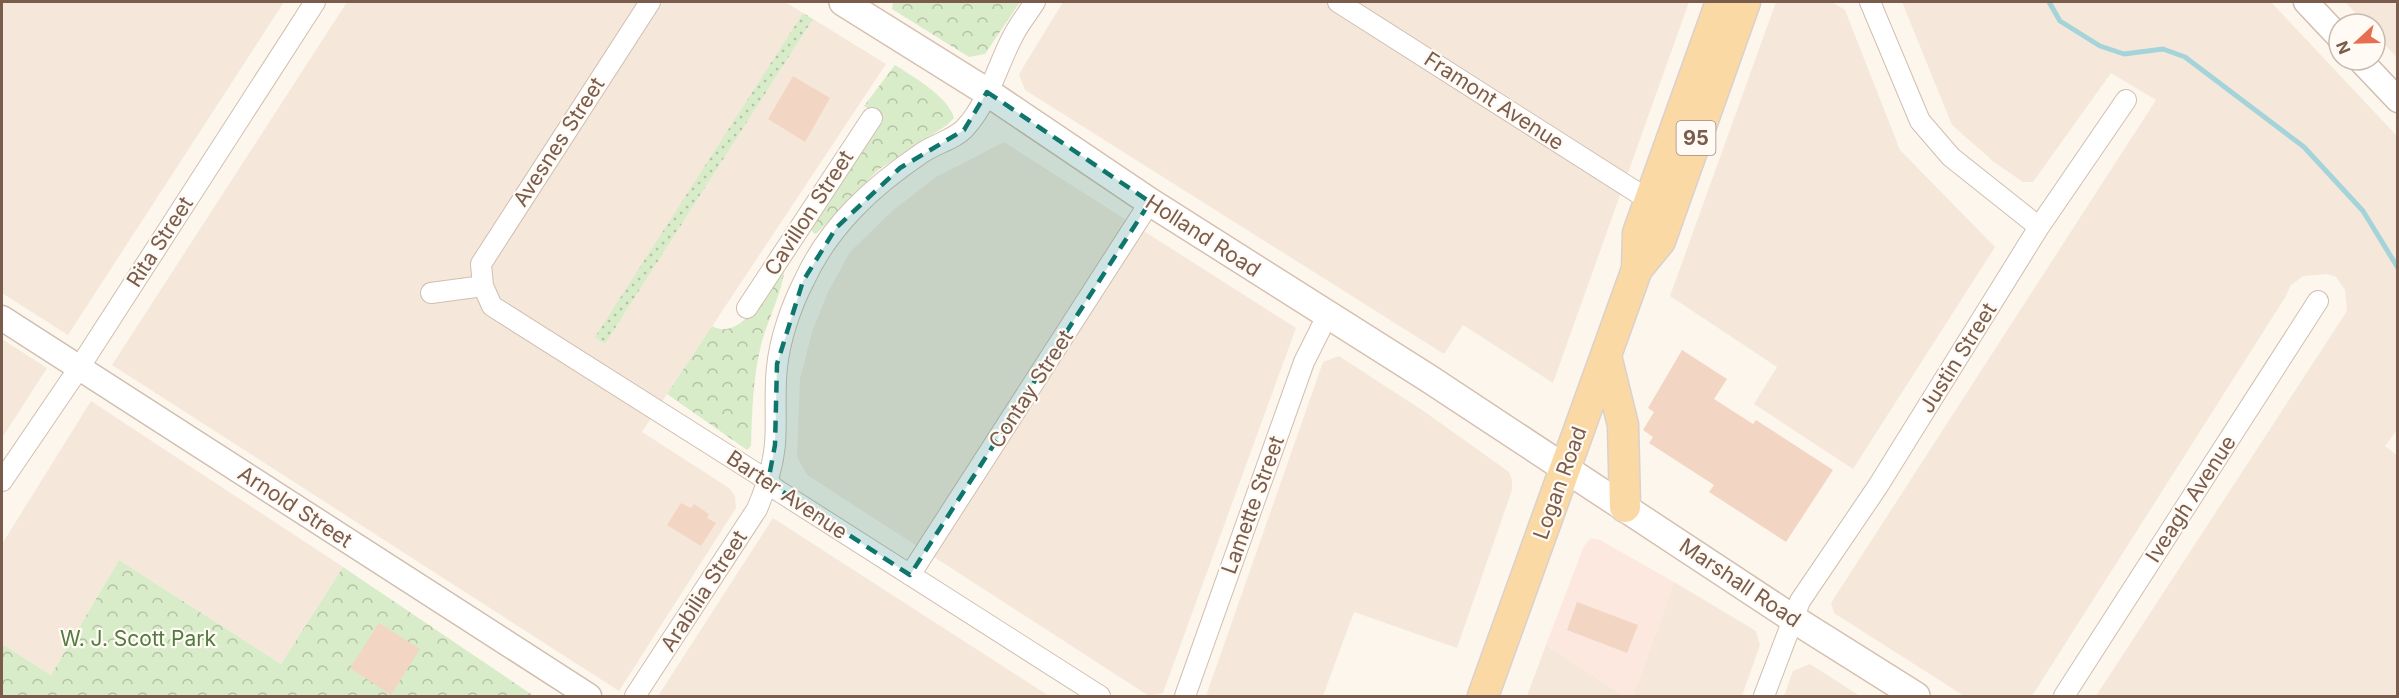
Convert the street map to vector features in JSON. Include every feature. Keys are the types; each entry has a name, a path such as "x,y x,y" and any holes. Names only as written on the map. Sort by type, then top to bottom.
{"main road":[{"name":"Logan Road","path":"1483,696 1637,269 1638,233 1721,2"},
{"name":"Logan Road","path":"1637,269 1660,241 1745,2"},
{"name":"Holland Road","path":"859,5 1150,202 1428,378 1565,468"},
{"path":"1606,356 1623,425 1626,507"},
{"name":"Marshall Road","path":"1565,468 1792,618 1916,696"}],"street":[{"name":"Rita Street","path":"2,481 79,368 315,2"},
{"name":"Avesnes Street","path":"483,286 481,264 496,238 650,2"},
{"name":"Cavillon Street","path":"768,482 775,445 774,395 777,364 803,281 817,255 836,228 866,196 928,149 964,130 987,92 1014,34 1035,2"},
{"name":"Framont Avenue","path":"1338,2 1649,200"},
{"path":"1870,2 1920,121 1951,157 2039,227"},
{"path":"2306,2 2327,24"},
{"path":"2371,72 2397,100"},
{"name":"Justin Street","path":"1764,696 1800,601 1878,486 2039,227 2126,100"},
{"name":"Cavillon Street","path":"747,308 872,118"},
{"name":"Contay Street","path":"910,575 1150,202"},
{"path":"791,241 817,255"},
{"path":"431,292 483,286"},
{"name":"Barter Avenue","path":"483,286 492,306 1100,696"},
{"name":"Iveagh Avenue","path":"2064,696 2318,301"},
{"name":"Lamette Street","path":"1185,696 1304,362 1327,316"},
{"name":"Arnold Street","path":"2,318 589,696"},
{"name":"Arabilia Street","path":"635,696 757,509 768,482"}],"highlighted area":[{"path":"987,92 1150,202 910,575 768,482 775,445 777,364 803,281 836,228 900,168 964,130"}],"shaded area":[{"path":"2,2 284,2 68,335 2,293"},
{"path":"347,2 785,2 803,13 596,337 605,344 813,19 886,64 642,432 729,488 735,496 736,508 619,691 112,365"},
{"path":"1063,2 1689,2 1553,383 1463,325 1444,354 1025,90 1019,74"},
{"path":"1776,2 1832,2 1845,10 1900,150 1995,247 1853,469 1754,404 1777,367 1670,296"},
{"path":"1902,2 2271,2 2327,62 2327,72 2337,72 2397,136 2398,429 2385,446 2398,456 2397,696 2096,696 2347,311 2345,290 2336,277 2327,274 2303,276 2290,286 2286,296 2032,696 1964,696 1834,613 1831,603 2156,100 2111,73 2033,182 2023,182 1994,162 1952,125"},
{"path":"2345,2 2397,2 2397,58 2387,47 2387,12 2355,12"},
{"path":"1004,142 1296,328 1163,693 1149,696 807,475 797,457 800,379 812,332 828,292 850,252 892,211 936,177"},
{"path":"2,339 47,368 2,438"},
{"path":"1339,356 1425,412 1509,472 1512,490 1457,648 1354,612 1323,696 1206,696 1323,362"},
{"path":"91,401 343,567 281,664 119,560 51,675 2,644 2,544"},
{"path":"773,518 1049,696 658,696"},
{"path":"1591,538 1600,540 1674,582 1633,696 1625,696 1546,645 1584,546"},
{"path":"1674,582 1756,631 1760,645 1742,696 1633,696"},
{"path":"1546,645 1625,696 1527,696"},
{"path":"1810,664 1860,696 1784,696 1793,671"}],"green space":[{"path":"893,2 1020,2 985,54 969,57 892,9"},
{"path":"803,13 813,19 605,344 595,337"},
{"path":"895,65 938,95 951,110 954,118 947,125 878,170 814,234 811,229 882,118 864,106"},
{"path":"785,265 784,275 758,357 753,395 751,446 747,450 667,394 712,326 723,329 734,327 744,320 763,298"},
{"name":"W. J. Scott Park","path":"119,560 281,664 343,567 534,696 2,696 2,644 51,675"}],"building":[{"path":"793,76 830,98 805,142 768,119"},
{"path":"1682,350 1727,379 1714,399 1753,424 1756,420 1833,470 1786,542 1709,492 1714,485 1649,443 1653,437 1643,430 1654,412 1648,408"},
{"path":"681,503 691,508 694,504 709,514 707,518 716,523 701,546 667,525"},
{"path":"1577,602 1638,625 1627,653 1567,630"},
{"path":"379,623 420,649 391,695 350,668"}],"waterway":[{"path":"2049,2 2060,21 2100,46 2124,54 2163,49 2185,57 2304,147 2363,211 2398,268"}]}
